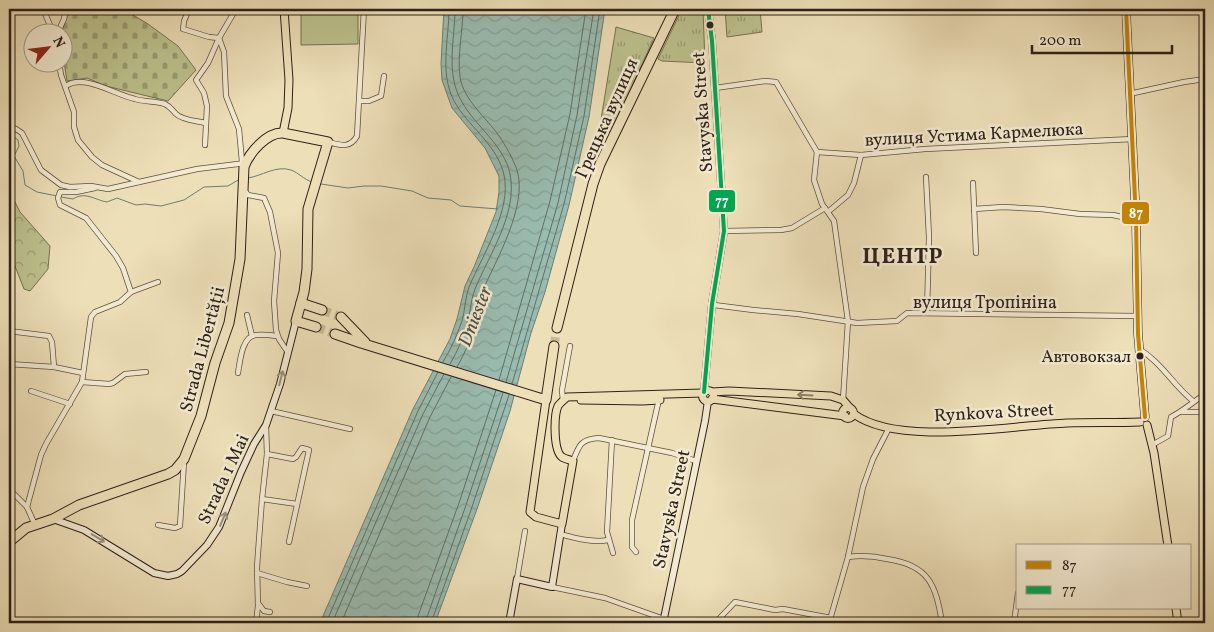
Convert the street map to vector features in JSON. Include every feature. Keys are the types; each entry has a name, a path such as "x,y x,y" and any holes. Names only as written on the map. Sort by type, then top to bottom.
{"highway":[{"name":"Грецька вулиця","path":"557,328 600,164 675,9"},
{"path":"244,163 271,134 283,132 328,142 308,215 307,269 296,321 316,327"},
{"name":"Strada Libertății","path":"9,542 21,531 53,519 79,505 168,474 175,470 184,459 201,416 215,363 229,323 240,260 244,163"},
{"path":"301,303 322,310"},
{"path":"341,317 367,344"},
{"path":"335,334 546,400 554,346"}],"main road":[{"path":"283,132 288,108 289,80 284,9"},
{"name":"Stavyska Street","path":"708,9 717,88"},
{"name":"Stavyska Street","path":"663,621 705,422 714,305 726,232 712,9"},
{"path":"1126,9 1133,139 1139,349 1144,422 1166,544"},
{"name":"Stavyska Street","path":"707,395 712,304 726,232"},
{"path":"266,425 296,321"},
{"path":"509,623 518,579 552,587 573,461 562,458 558,453 556,444 558,406 567,397 660,398 729,392 831,396 843,400"},
{"path":"707,395 849,418 852,411"},
{"path":"546,400 529,507 532,514 562,524"},
{"name":"Rynkova Street","path":"843,400 860,418 889,428 959,432 1061,423 1144,422"},
{"path":"1144,422 1152,446 1166,544"},
{"name":"Strada 1 Mai","path":"53,519 84,530 154,573 168,576 177,574 199,554 219,527 241,472 254,444 266,425"},
{"path":"1174,610 1174,623"},
{"path":"1175,610 1178,623"}],"street":[{"path":"43,9 49,22"},
{"path":"63,22 66,9"},
{"path":"189,9 183,29 219,38"},
{"path":"205,144 207,106 204,93 196,80 208,63 219,38 236,9"},
{"path":"328,142 345,146 350,144 357,136 364,9"},
{"path":"9,127 22,133 41,170 61,185 70,187 91,186 108,189 123,187 204,168 244,163 239,129 226,96 224,52 219,38"},
{"path":"61,72 74,112 74,127 78,140 92,157 102,165 139,182"},
{"path":"360,101 369,101 381,96 384,76"},
{"path":"1130,94 1205,79"},
{"path":"66,86 71,82 83,81 133,99 160,102 172,108 175,114 180,117 205,123"},
{"path":"717,88 765,81 776,82 817,152 814,180 834,221 848,321 843,400"},
{"name":"вулиця Устима Кармелюка","path":"817,152 862,156 925,149 1133,139"},
{"path":"726,232 792,228 827,210 848,195 854,183 862,156"},
{"path":"926,177 929,237 926,314"},
{"path":"973,183 976,253"},
{"path":"243,186 248,195 264,198 272,219 278,253 274,307 277,336 287,350"},
{"path":"95,188 76,192 60,192 60,205 86,218 116,256 123,268 131,292"},
{"path":"974,209 1003,207 1048,209 1080,214 1114,215 1136,220"},
{"path":"27,507 41,455 82,382 91,317 95,312 120,302 131,292 158,282"},
{"name":"вулиця Тропініна","path":"714,305 857,323 897,321 907,313 1138,316"},
{"path":"247,315 252,336"},
{"path":"9,331 49,336 52,342 54,367"},
{"path":"238,373 243,349 246,342 252,336 277,336"},
{"path":"564,401 562,390 570,346"},
{"path":"1139,349 1152,357 1193,402"},
{"path":"9,364 54,367 84,373"},
{"path":"82,382 109,384 125,374 146,372"},
{"path":"31,391 70,404"},
{"path":"1152,446 1168,436 1171,417 1205,394"},
{"path":"636,552 632,547 632,520 660,398"},
{"path":"271,411 350,429"},
{"path":"1181,412 1205,412"},
{"path":"256,623 258,600 257,573 267,454 266,425"},
{"path":"715,623 735,602 775,610 783,609 830,621 848,557 863,487 873,459 889,428"},
{"path":"573,461 578,449 588,439 612,440 672,453 696,461"},
{"path":"612,440 607,524 608,540 613,553"},
{"path":"267,454 293,459 302,448 309,450 289,542"},
{"path":"158,525 175,528 180,526 184,459"},
{"path":"9,489 27,507 34,525"},
{"path":"262,499 297,504"},
{"path":"518,579 525,531"},
{"path":"560,534 578,539 608,540"},
{"path":"848,557 864,556 896,560 922,571 933,588 942,623"},
{"path":"257,573 307,586"},
{"path":"258,588 262,578 268,575"},
{"path":"552,587 604,598 663,621"},
{"path":"258,600 261,608 270,612"},
{"path":"1014,623 1016,608"}],"green space":[{"path":"68,9 123,9 148,24 178,46 196,70 168,101 106,86 87,78 67,81 66,72 72,72 72,22 65,22"},
{"path":"301,9 358,9 358,44 301,45"},
{"path":"682,9 703,9 705,63 662,61 658,59"},
{"path":"725,9 760,9 762,32 727,37"},
{"path":"616,27 654,38 611,132 599,132"},
{"path":"9,190 20,212 50,246 48,269 30,291 24,289 13,261 9,268"}],"water":[{"name":"Dniester","path":"444,9 605,9 589,117 569,205 510,411 477,509 435,623 320,623 413,409 450,339 465,286 496,212 499,176 485,148 452,108 442,80"}],"waterway":[{"path":"9,137 14,137 18,140 19,146 14,156 23,171 25,185 37,192 57,196"},
{"path":"248,178 274,170 285,169 294,171 312,182"},
{"path":"61,197 73,199 86,196 107,202 117,198 136,205 161,206 184,200 204,187 228,186 240,179"},
{"path":"321,184 348,188 381,186 412,191 428,198 451,200 460,206 498,209"}],"tunnel":[{"path":"322,310 341,317"},
{"path":"316,327 335,334"},
{"path":"554,346 557,328"}],"transit line":[{"name":"77","path":"704,392 712,304 724,231 712,41 708,9"},
{"name":"87","path":"1126,9 1136,220 1138,334 1145,417"}],"place":[{"name":"Автовокзал","path":"1140,356"}],"district":[{"name":"ЦЕНТР","path":"903,255"}]}
